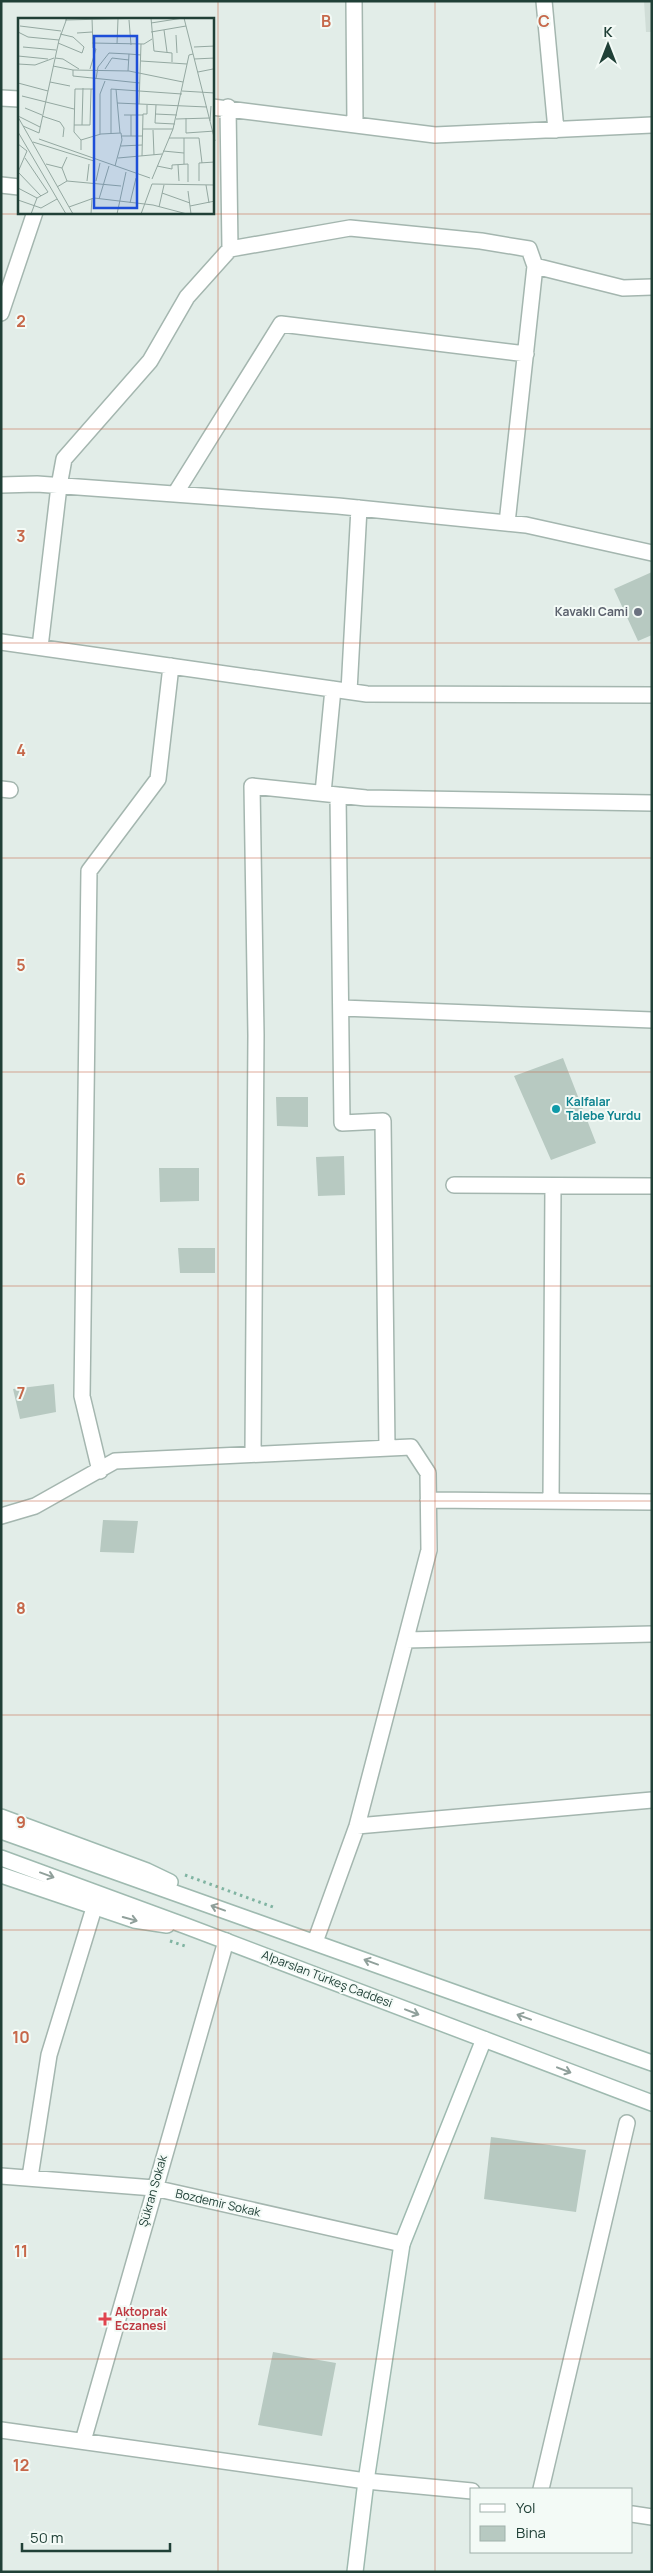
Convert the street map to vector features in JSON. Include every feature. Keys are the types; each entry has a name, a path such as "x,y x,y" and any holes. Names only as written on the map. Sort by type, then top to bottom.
{"street":[{"path":"354,1 355,124"},
{"path":"544,1 556,130"},
{"path":"1,98 18,99"},
{"path":"214,106 435,135 652,125"},
{"path":"228,107 230,250"},
{"path":"1,185 18,187"},
{"path":"1,312 34,214"},
{"path":"40,647 58,486 64,459 150,361 188,297 230,250 350,228 481,241 529,249 535,266 508,523"},
{"path":"535,266 623,288 652,287"},
{"path":"175,494 281,324 526,354"},
{"path":"1,485 58,486 175,494 359,508 508,523 652,553"},
{"path":"349,691 359,508"},
{"path":"1,642 367,694 652,695"},
{"path":"100,1470 82,1396 88,872 158,779 171,666"},
{"path":"333,689 331,794 342,1008 342,1123 384,1121 387,1448"},
{"path":"254,1454 256,1035 252,786 366,798 652,803"},
{"path":"342,1008 652,1020"},
{"path":"454,1185 652,1186"},
{"path":"552,1501 553,1186"},
{"path":"1,1516 36,1506 115,1461 411,1447 428,1473 429,1550 357,1826 315,1942"},
{"path":"428,1500 652,1502"},
{"path":"406,1640 652,1634"},
{"path":"357,1826 652,1800"},
{"path":"1,1817 147,1871 172,1883 193,1899"},
{"path":"1,1830 652,2064"},
{"name":"Alparslan Türkeş Caddesi","path":"1,1858 226,1941 652,2103"},
{"path":"1,1875 134,1920 158,1925 186,1926"},
{"path":"30,2177 49,2055 94,1908"},
{"name":"Şükran Sokak","path":"83,2442 226,1941"},
{"path":"355,2572 366,2481 402,2244 484,2039"},
{"path":"541,2488 627,2122"},
{"name":"Bozdemir Sokak","path":"1,2176 154,2188 402,2244"},
{"path":"1,2430 366,2481 470,2491"},
{"path":"633,2514 652,2517"}],"shaded area":[{"path":"644,1 652,1 652,32 646,32"}],"building":[{"name":"Kavaklı Cami","path":"652,572 652,635 638,641 614,589"},
{"name":"Kalfalar Talebe Yurdu","path":"563,1058 596,1143 551,1160 514,1076"},
{"path":"276,1097 308,1097 308,1127 277,1126"},
{"path":"344,1156 345,1195 318,1196 316,1157"},
{"path":"159,1168 199,1168 199,1201 160,1202"},
{"path":"178,1248 215,1248 215,1273 180,1273"},
{"path":"54,1384 56,1412 20,1419 13,1389"},
{"path":"103,1520 138,1521 134,1553 100,1552"},
{"path":"491,2137 586,2150 576,2212 484,2199"},
{"path":"273,2352 336,2363 322,2436 258,2425"}],"place":[{"name":"Kavaklı Cami","path":"638,612"},
{"name":"Kalfalar Talebe Yurdu","path":"556,1109"},
{"name":"Aktoprak Eczanesi","path":"105,2319"}]}
